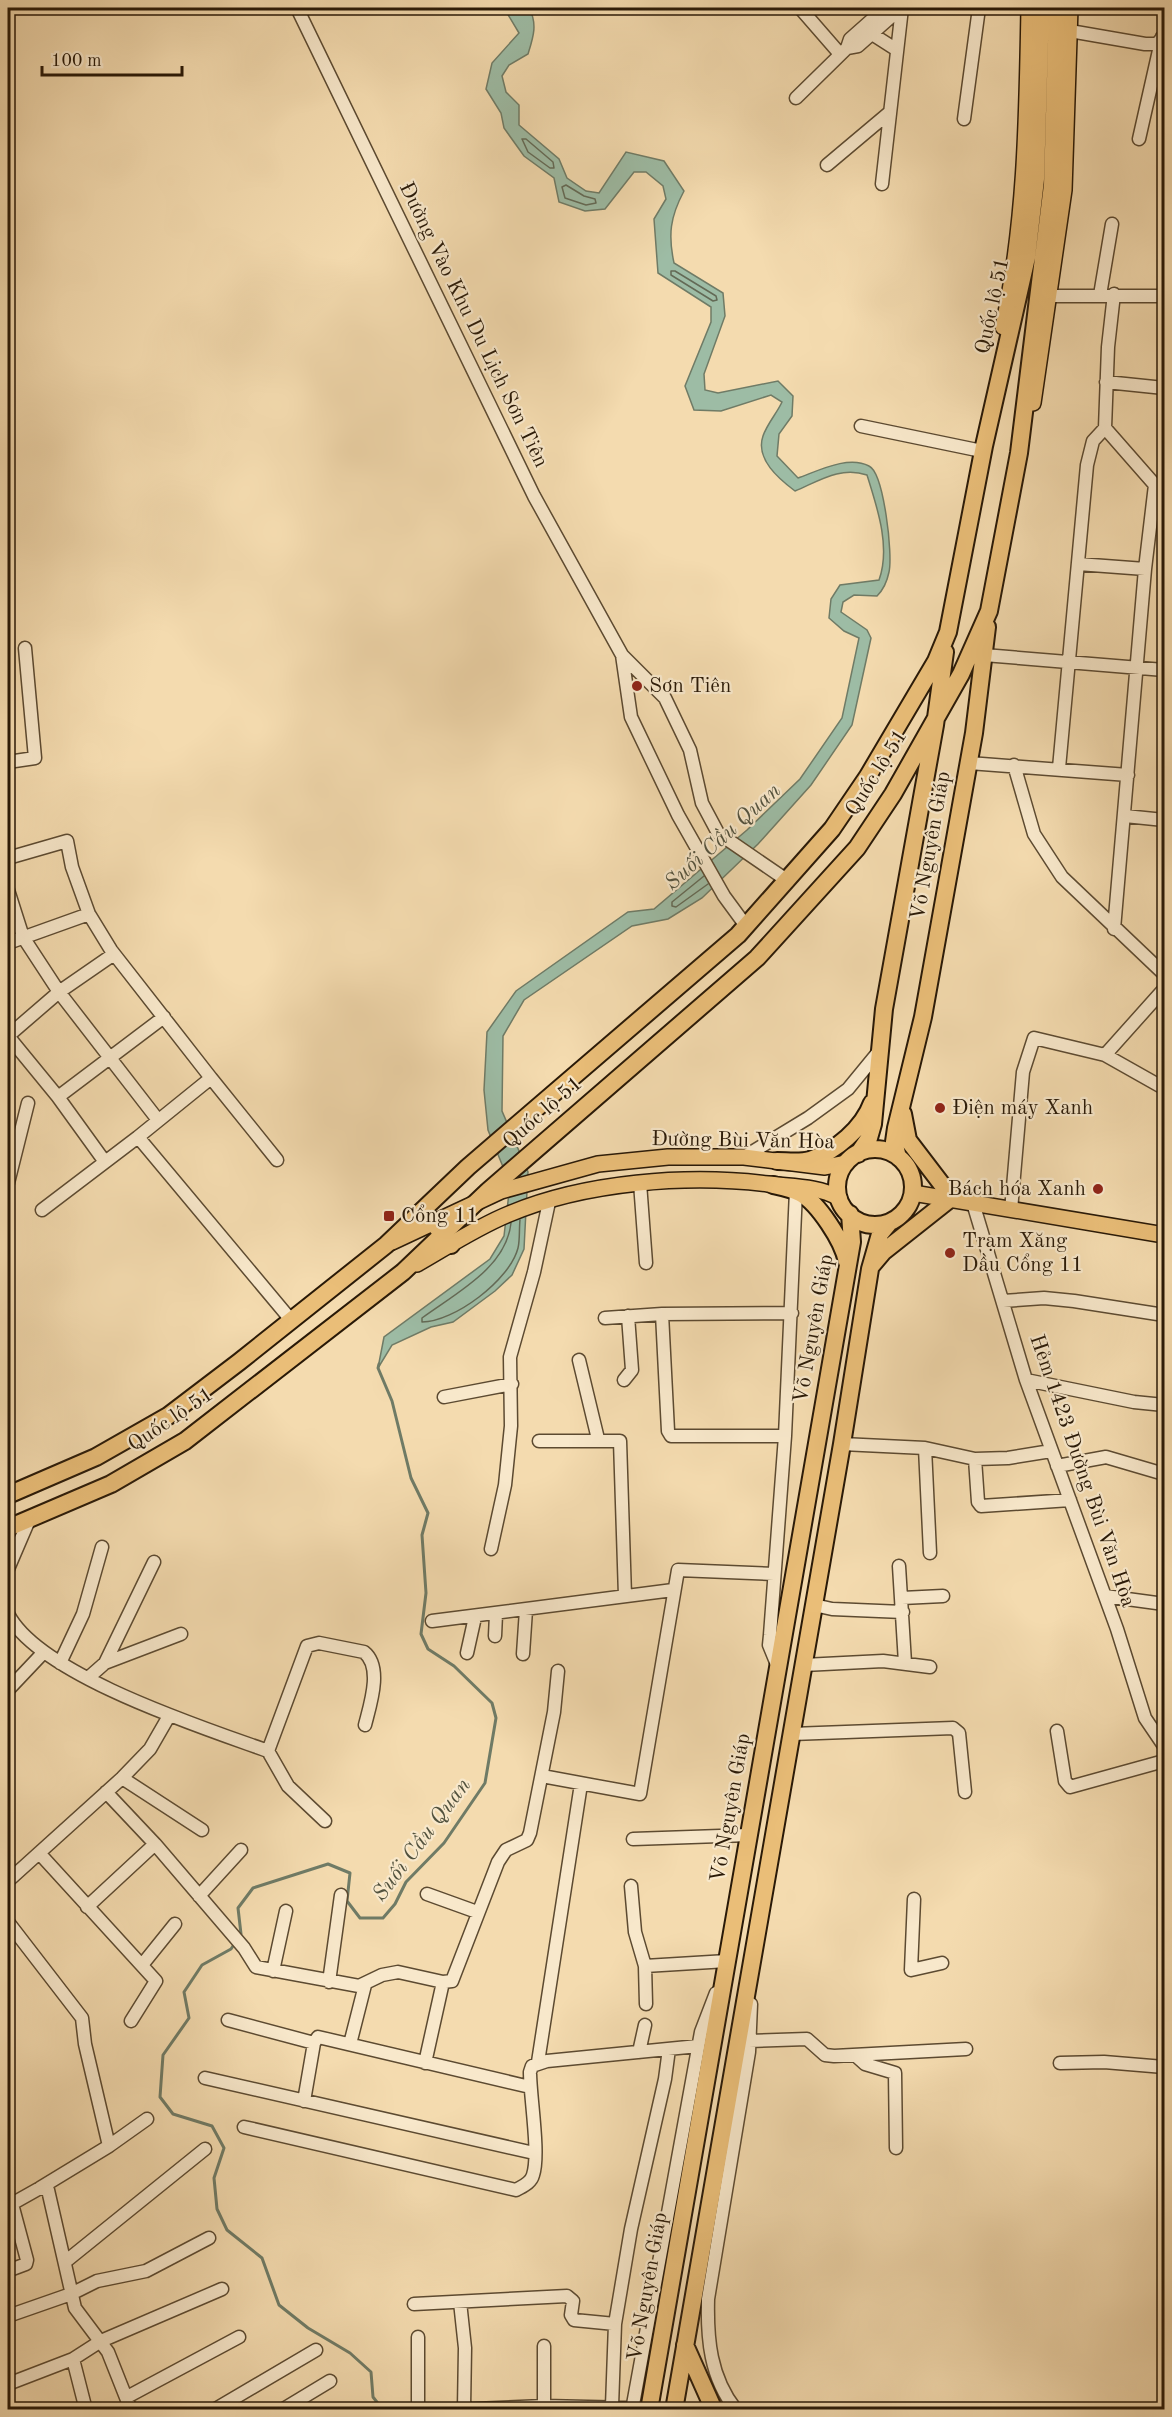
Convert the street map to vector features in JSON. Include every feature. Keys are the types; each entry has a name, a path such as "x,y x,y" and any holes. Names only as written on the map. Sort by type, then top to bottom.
{"highway":[{"name":"Quốc lộ 51","path":"948,632 984,446 1027,257 1036,179 1041,8"},
{"name":"Quốc lộ 51","path":"8,1528 111,1484 185,1441 403,1272 438,1228 468,1167 746,926 788,881 832,829 989,611 1019,453 1052,185 1057,8"},
{"name":"Võ Nguyên Giáp","path":"898,1157 894,1142 923,1017 969,763 981,686 989,611"},
{"name":"Võ Nguyên Giáp","path":"852,1158 869,1138 884,1009 942,679 948,632 946,612"},
{"path":"942,679 981,686"},
{"name":"Quốc lộ 51","path":"8,1495 96,1457 168,1416 386,1245 438,1228 494,1191 536,1149 758,958 811,902 857,848 893,794 936,718"},
{"path":"777,1161 810,1160 847,1138 868,1113 877,1084"},
{"path":"870,1269 883,1252 951,1199 908,1140 902,1107"},
{"path":"674,2409 842,1444 870,1269 879,1234 890,1222 901,1215 909,1205 913,1193 908,1168 898,1157 879,1149 852,1158 837,1185 839,1198 850,1214 865,1224 878,1225 890,1222"},
{"path":"773,1185 796,1191 808,1198 839,1238 848,1267"},
{"name":"Võ Nguyên Giáp","path":"638,2409 727,1964 848,1267 852,1242 850,1214"},
{"path":"685,2345 714,2409"}],"main road":[{"name":"Quốc lộ 51","path":"942,679 946,612 1016,255 1026,160 1029,8"},
{"name":"Quốc lộ 51","path":"989,611 1001,587 1026,454 1064,190 1070,8"},
{"name":"Đường Bùi Văn Hòa","path":"494,1191 598,1164 668,1157 744,1157 825,1167 852,1158"},
{"name":"Đường Bùi Văn Hòa","path":"438,1228 509,1214 602,1187 640,1183 729,1181 822,1190 839,1198"},
{"path":"913,1193 1164,1235"}],"street":[{"name":"Đường Vào Khu Du Lịch Sơn Tiên","path":"297,8 534,496 622,656 665,698 690,750 702,803 718,833 760,865 788,881"},
{"path":"800,8 843,51"},
{"path":"796,98 843,51 849,39 885,8"},
{"path":"843,51 856,48 902,8"},
{"path":"882,184 902,8"},
{"path":"964,119 979,8"},
{"path":"1070,31 1145,44 1157,44 1163,37"},
{"path":"872,34 897,50"},
{"path":"1139,139 1163,37"},
{"path":"827,165 890,112"},
{"path":"1100,295 1112,224"},
{"path":"1049,296 1114,294 1164,296"},
{"path":"1059,768 1087,465 1093,441 1105,428 1106,382 1114,294"},
{"path":"1106,382 1164,388"},
{"path":"861,426 977,450"},
{"path":"1105,428 1160,484 1145,569 1114,929"},
{"path":"1078,564 1145,569"},
{"path":"8,762 35,758 25,648"},
{"path":"984,655 1164,670"},
{"name":"Đường Vào Khu Du Lịch Sơn Tiên","path":"622,656 631,717 678,815 724,896 746,926"},
{"path":"969,763 1128,775"},
{"path":"1014,765 1034,834 1062,877 1114,929 1164,974"},
{"path":"1125,816 1164,820"},
{"path":"8,858 67,841 72,867 89,914 114,954 277,1160"},
{"path":"8,890 23,937 59,992 158,1120"},
{"path":"8,944 89,914"},
{"path":"105,1162 58,1097 8,1036 59,992 114,954"},
{"path":"1106,1055 1164,988"},
{"path":"58,1097 164,1017"},
{"path":"1011,1210 1023,1072 1032,1041 1039,1037 1106,1055 1160,1086"},
{"path":"744,1157 841,1095 880,1050"},
{"path":"42,1210 211,1078"},
{"path":"8,1183 28,1103"},
{"path":"138,1137 291,1320"},
{"path":"640,1183 646,1263"},
{"path":"778,1667 769,1645 785,1436 796,1191"},
{"path":"491,1549 505,1485 512,1384 510,1353 534,1272 545,1203"},
{"name":"Hẻm 1423 Đường Bùi Văn Hòa","path":"973,1203 1026,1380 1105,1596 1145,1718 1164,1746"},
{"path":"1003,1301 1044,1298 1074,1300 1164,1315"},
{"path":"605,1318 662,1314 792,1312"},
{"path":"662,1314 670,1436 785,1436"},
{"path":"624,1380 631,1374 632,1366 628,1316"},
{"path":"579,1360 598,1439"},
{"path":"1026,1380 1134,1402 1164,1405"},
{"path":"444,1397 512,1384"},
{"path":"539,1441 613,1439 620,1444 625,1596"},
{"path":"842,1444 924,1448 975,1459 1008,1458 1052,1451"},
{"path":"924,1448 930,1553"},
{"path":"1057,1467 1106,1457 1164,1474"},
{"path":"975,1459 978,1502 984,1508 1070,1500"},
{"path":"8,1569 30,1520"},
{"path":"60,1663 83,1614 102,1547"},
{"path":"105,1663 154,1562"},
{"path":"899,1566 904,1663"},
{"path":"542,1776 640,1794 676,1575 681,1570 774,1574"},
{"path":"432,1621 674,1590"},
{"path":"902,1598 943,1596"},
{"path":"1105,1596 1164,1604"},
{"path":"814,1605 832,1609 903,1612"},
{"path":"523,1654 526,1610"},
{"path":"495,1636 496,1614"},
{"path":"467,1653 475,1617"},
{"path":"9,1619 43,1653 88,1678 169,1716 268,1751 288,1786 325,1821"},
{"path":"88,1678 105,1663 181,1634"},
{"path":"268,1751 303,1654 307,1646 314,1642 364,1652 369,1656 373,1677 372,1694 365,1725"},
{"path":"8,1690 43,1653"},
{"path":"804,1665 904,1663 930,1667"},
{"path":"106,1792 155,1844 244,1948 256,1967 329,1982 365,1985 382,1975 398,1972 443,1982 452,1981 457,1974 477,1912 498,1862 506,1850 527,1840 542,1776 558,1671"},
{"path":"8,1881 122,1778 150,1749 169,1716"},
{"path":"792,1734 957,1729 965,1792"},
{"path":"1057,1731 1065,1781 1071,1787 1164,1761"},
{"path":"122,1778 202,1830"},
{"path":"244,2127 516,2190 527,2184 533,2175 534,2153 530,2072 538,2062 581,1784"},
{"path":"633,1839 749,1835"},
{"path":"87,1906 155,1844"},
{"path":"199,1896 241,1850"},
{"path":"40,1854 156,1981 131,2021"},
{"path":"631,1886 635,1932 645,1966 646,2004"},
{"path":"427,1894 477,1912"},
{"path":"329,1982 341,1895"},
{"path":"914,1899 911,1970 942,1963"},
{"path":"273,1971 286,1911"},
{"path":"8,1922 82,2018 85,2044 109,2146"},
{"path":"142,1965 175,1924"},
{"path":"736,2409 727,2399 716,2373 707,2338 708,2300 749,2041 753,1954"},
{"path":"450,2409 612,2406 638,2409 698,2046 701,2032 727,1964 645,1966"},
{"path":"425,2063 443,1982"},
{"path":"350,2044 365,1985"},
{"path":"228,2020 314,2043"},
{"path":"639,2052 645,2025"},
{"path":"304,2100 314,2043 318,2037 530,2087"},
{"path":"749,2041 807,2039 825,2055 966,2049"},
{"path":"538,2062 698,2046"},
{"path":"612,2406 615,2324 631,2229 665,2079 669,2049"},
{"path":"855,2055 865,2064 895,2073 896,2148"},
{"path":"1060,2063 1104,2062 1164,2067"},
{"path":"205,2078 534,2153"},
{"path":"10,2271 26,2264 27,2260 10,2205 109,2146 147,2119"},
{"path":"65,2262 205,2149"},
{"path":"40,2188 48,2190 51,2196 71,2294 79,2317 108,2352 129,2403 239,2337"},
{"path":"8,2316 71,2294 97,2281 133,2275 160,2265 209,2238"},
{"path":"8,2384 73,2359 101,2341 222,2289"},
{"path":"414,2304 567,2296 573,2301 571,2315 574,2320 615,2324"},
{"path":"460,2302 465,2348 464,2408"},
{"path":"418,2337 418,2409"},
{"path":"544,2346 544,2406"},
{"path":"214,2409 316,2350"},
{"path":"73,2359 86,2409"},
{"path":"282,2409 330,2381"}],"water":[{"name":"Suối Cầu Quan","path":"504,8 529,8 534,25 528,54 509,65 502,76 506,92 519,105 519,125 559,159 567,178 586,191 599,193 626,152 664,161 684,191 673,218 671,244 674,263 723,293 725,316 704,374 705,390 718,393 778,381 793,396 792,416 779,434 777,456 798,478 843,463 861,463 869,466 879,483 883,498 890,563 886,582 877,596 854,595 843,602 841,612 867,630 871,638 852,725 811,785 758,844 702,898 668,919 632,926 524,1000 503,1036 502,1111 528,1172 524,1249 512,1275 495,1291 453,1322 431,1327 392,1345 378,1368 384,1337 490,1259 504,1236 510,1184 488,1130 484,1090 487,1032 516,991 628,912 654,909 747,830 800,779 842,718 859,638 844,631 829,618 831,599 840,585 879,580 884,554 881,527 867,475 839,473 795,491 770,468 762,453 761,444 782,402 771,395 721,411 694,410 685,386 711,322 711,307 658,273 654,219 666,199 663,186 646,172 634,172 605,209 585,211 559,202 554,178 524,156 504,128 501,113 486,89 492,63 519,33"}],"waterway":[{"name":"Suối Cầu Quan","path":"238,1937 241,1934 238,1908 253,1888 328,1864 350,1873 347,1901 360,1918 383,1918 395,1904 406,1882 444,1843 485,1783 496,1718 492,1703 454,1666 428,1649 421,1634 426,1593 422,1535 428,1513 411,1478 392,1401 378,1368 379,1364"},
{"name":"Suối Cầu Quan","path":"235,1943 231,1949 202,1965 184,1992 189,2018 163,2055 160,2097 173,2114 212,2126 224,2148 214,2178 217,2209 227,2230 262,2258 279,2305 308,2328 350,2353 371,2372 373,2397 383,2410"}],"place":[{"name":"Sơn Tiên","path":"637,686"},
{"name":"Điện máy Xanh","path":"940,1108"},
{"name":"Bách hóa Xanh","path":"1098,1189"},
{"name":"Cổng 11","path":"389,1216"},
{"name":"Trạm Xăng Dầu Cổng 11","path":"950,1253"}]}
